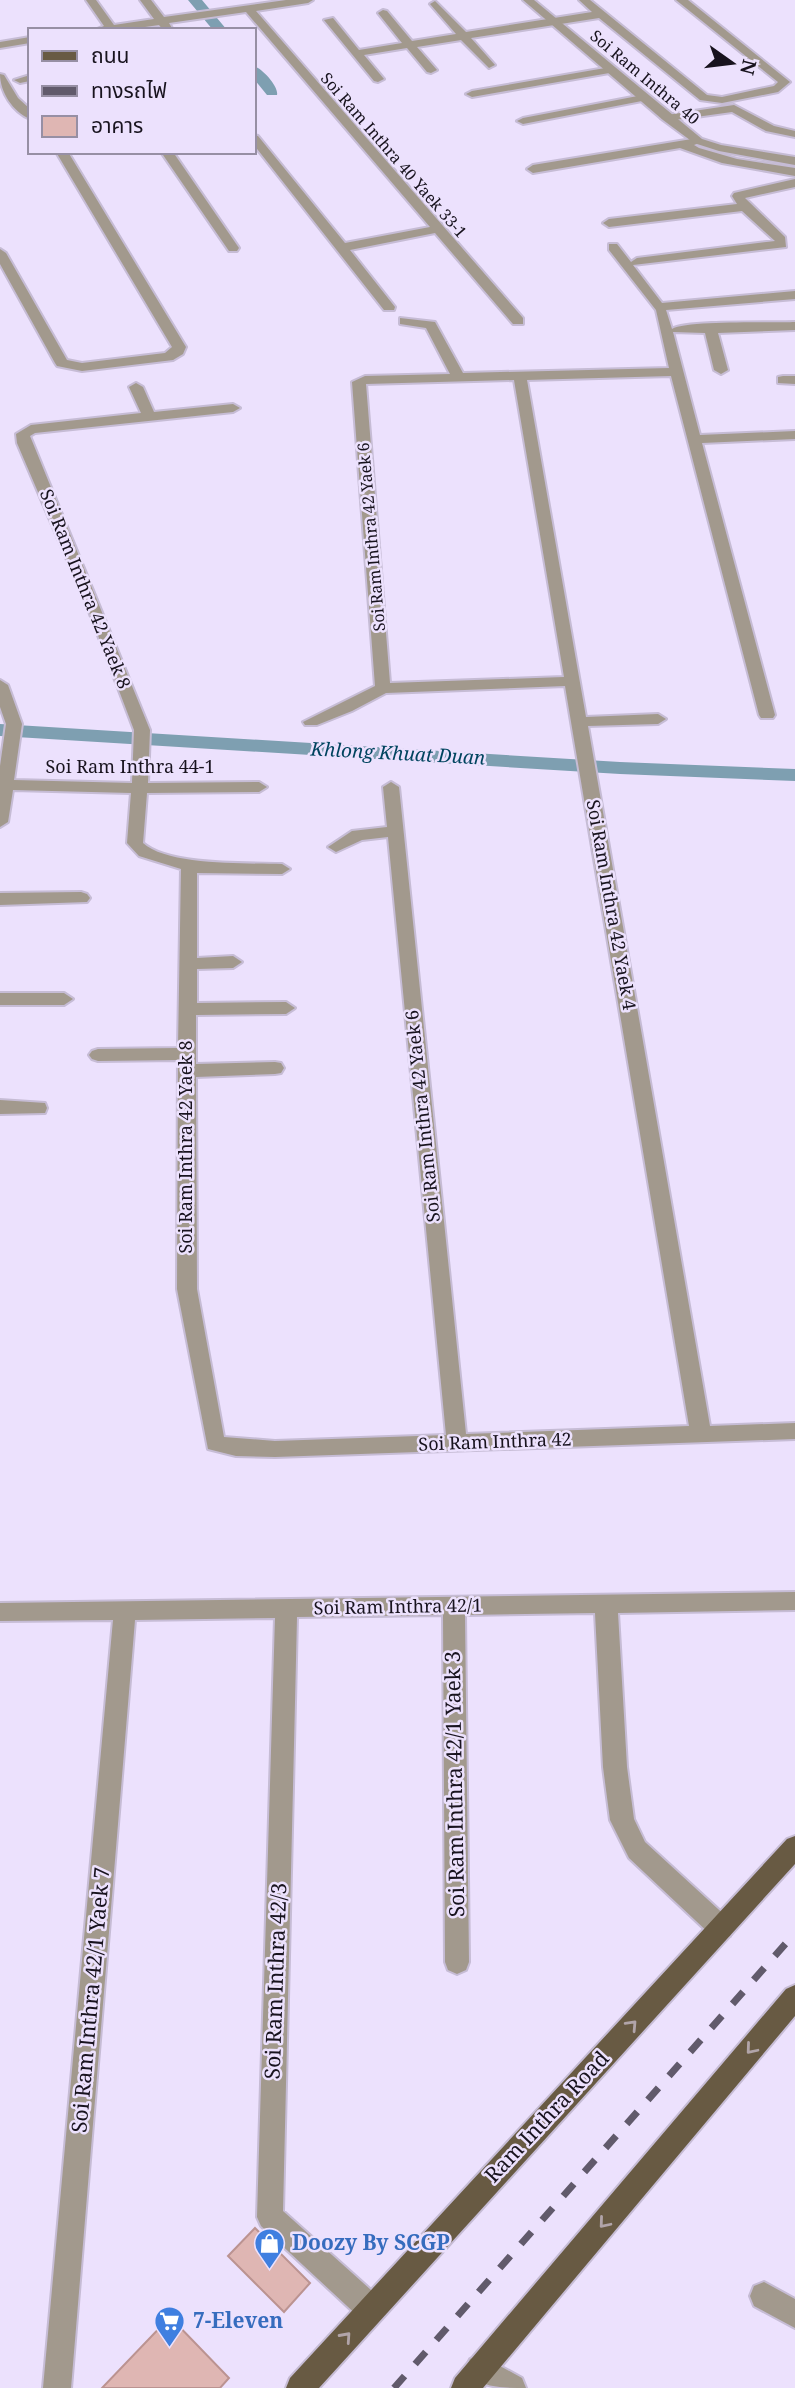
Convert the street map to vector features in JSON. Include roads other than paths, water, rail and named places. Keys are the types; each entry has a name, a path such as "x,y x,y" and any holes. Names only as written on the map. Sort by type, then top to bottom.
{"main road":[{"name":"Ram Inthra Road","path":"300,2388 795,1847"},
{"path":"472,2379 795,1997"}],"street":[{"path":"91,0 105,28"},
{"path":"145,0 165,25"},
{"path":"120,28 165,25 206,13 308,0"},
{"name":"Soi Ram Inthra 40","path":"528,0 698,141 719,148 795,161"},
{"path":"584,0 704,98 722,100 783,86 784,82 681,0"},
{"path":"435,5 489,65"},
{"name":"Soi Ram Inthra 40 Yaek 33-1","path":"248,8 518,321"},
{"path":"383,13 431,70"},
{"path":"358,53 601,14"},
{"path":"329,20 377,79"},
{"path":"0,45 28,40"},
{"path":"472,94 611,70"},
{"path":"0,77 14,100 28,114"},
{"path":"523,121 643,98"},
{"path":"0,102 14,100"},
{"path":"667,118 734,108 769,129 795,134"},
{"path":"256,141 388,307"},
{"path":"533,169 698,141"},
{"path":"682,144 715,158 795,172"},
{"path":"0,253 62,363 94,366 168,357 178,351 179,347 63,154"},
{"path":"168,154 233,248"},
{"path":"637,262 782,244 781,240 745,207 738,196 795,183"},
{"path":"609,223 745,207"},
{"path":"340,248 437,229"},
{"path":"613,247 659,307 795,295"},
{"path":"661,312 766,715"},
{"path":"405,321 430,325 442,341 451,366 459,378 675,372"},
{"path":"678,330 795,326"},
{"path":"710,328 721,370"},
{"name":"Soi Ram Inthra 42 Yaek 4","path":"520,376 701,1434"},
{"name":"Soi Ram Inthra 42 Yaek 6","path":"383,688 358,386 365,380 459,378"},
{"path":"135,387 149,416 233,408"},
{"name":"Soi Ram Inthra 42 Yaek 8","path":"149,416 31,429 24,433 24,443 95,609 143,739 135,834 137,848 145,853 180,861 189,867 282,869"},
{"path":"695,439 795,435"},
{"path":"311,722 329,717 383,688 572,681"},
{"path":"0,685 14,730 3,785 0,822"},
{"path":"579,722 658,719"},
{"name":"Soi Ram Inthra 44-1","path":"3,785 259,787"},
{"name":"Soi Ram Inthra 42 Yaek 6","path":"391,787 457,1444"},
{"path":"336,847 358,835 394,831"},
{"name":"Soi Ram Inthra 42 Yaek 8","path":"189,867 186,964 187,1289 210,1424"},
{"path":"0,899 80,898"},
{"path":"186,964 233,962"},
{"path":"0,999 64,999"},
{"path":"187,1009 286,1008"},
{"path":"98,1055 275,1068"},
{"path":"0,1107 38,1108"},
{"name":"Soi Ram Inthra 42","path":"210,1424 215,1443 236,1448 457,1444 795,1431"},
{"name":"Soi Ram Inthra 42/1","path":"0,1612 795,1601"},
{"path":"606,1604 615,1767 622,1820 638,1850 721,1928"},
{"name":"Soi Ram Inthra 42/1 Yaek 3","path":"454,1606 457,1962"},
{"name":"Soi Ram Inthra 42/3","path":"286,1609 271,2217 371,2309"},
{"name":"Soi Ram Inthra 42/1 Yaek 7","path":"57,2388 125,1611"},
{"path":"764,2297 795,2314"},
{"path":"472,2379 512,2388"}],"waterway":[{"path":"195,0 218,28"},
{"path":"256,72 272,92"},
{"name":"Khlong Khuat Duan","path":"0,730 620,768 795,775"}],"railway":[{"path":"394,2388 795,1933"}],"place":[{"name":"Doozy By SCGP","path":"269,2270"},
{"name":"7-Eleven","path":"170,2348"}]}
